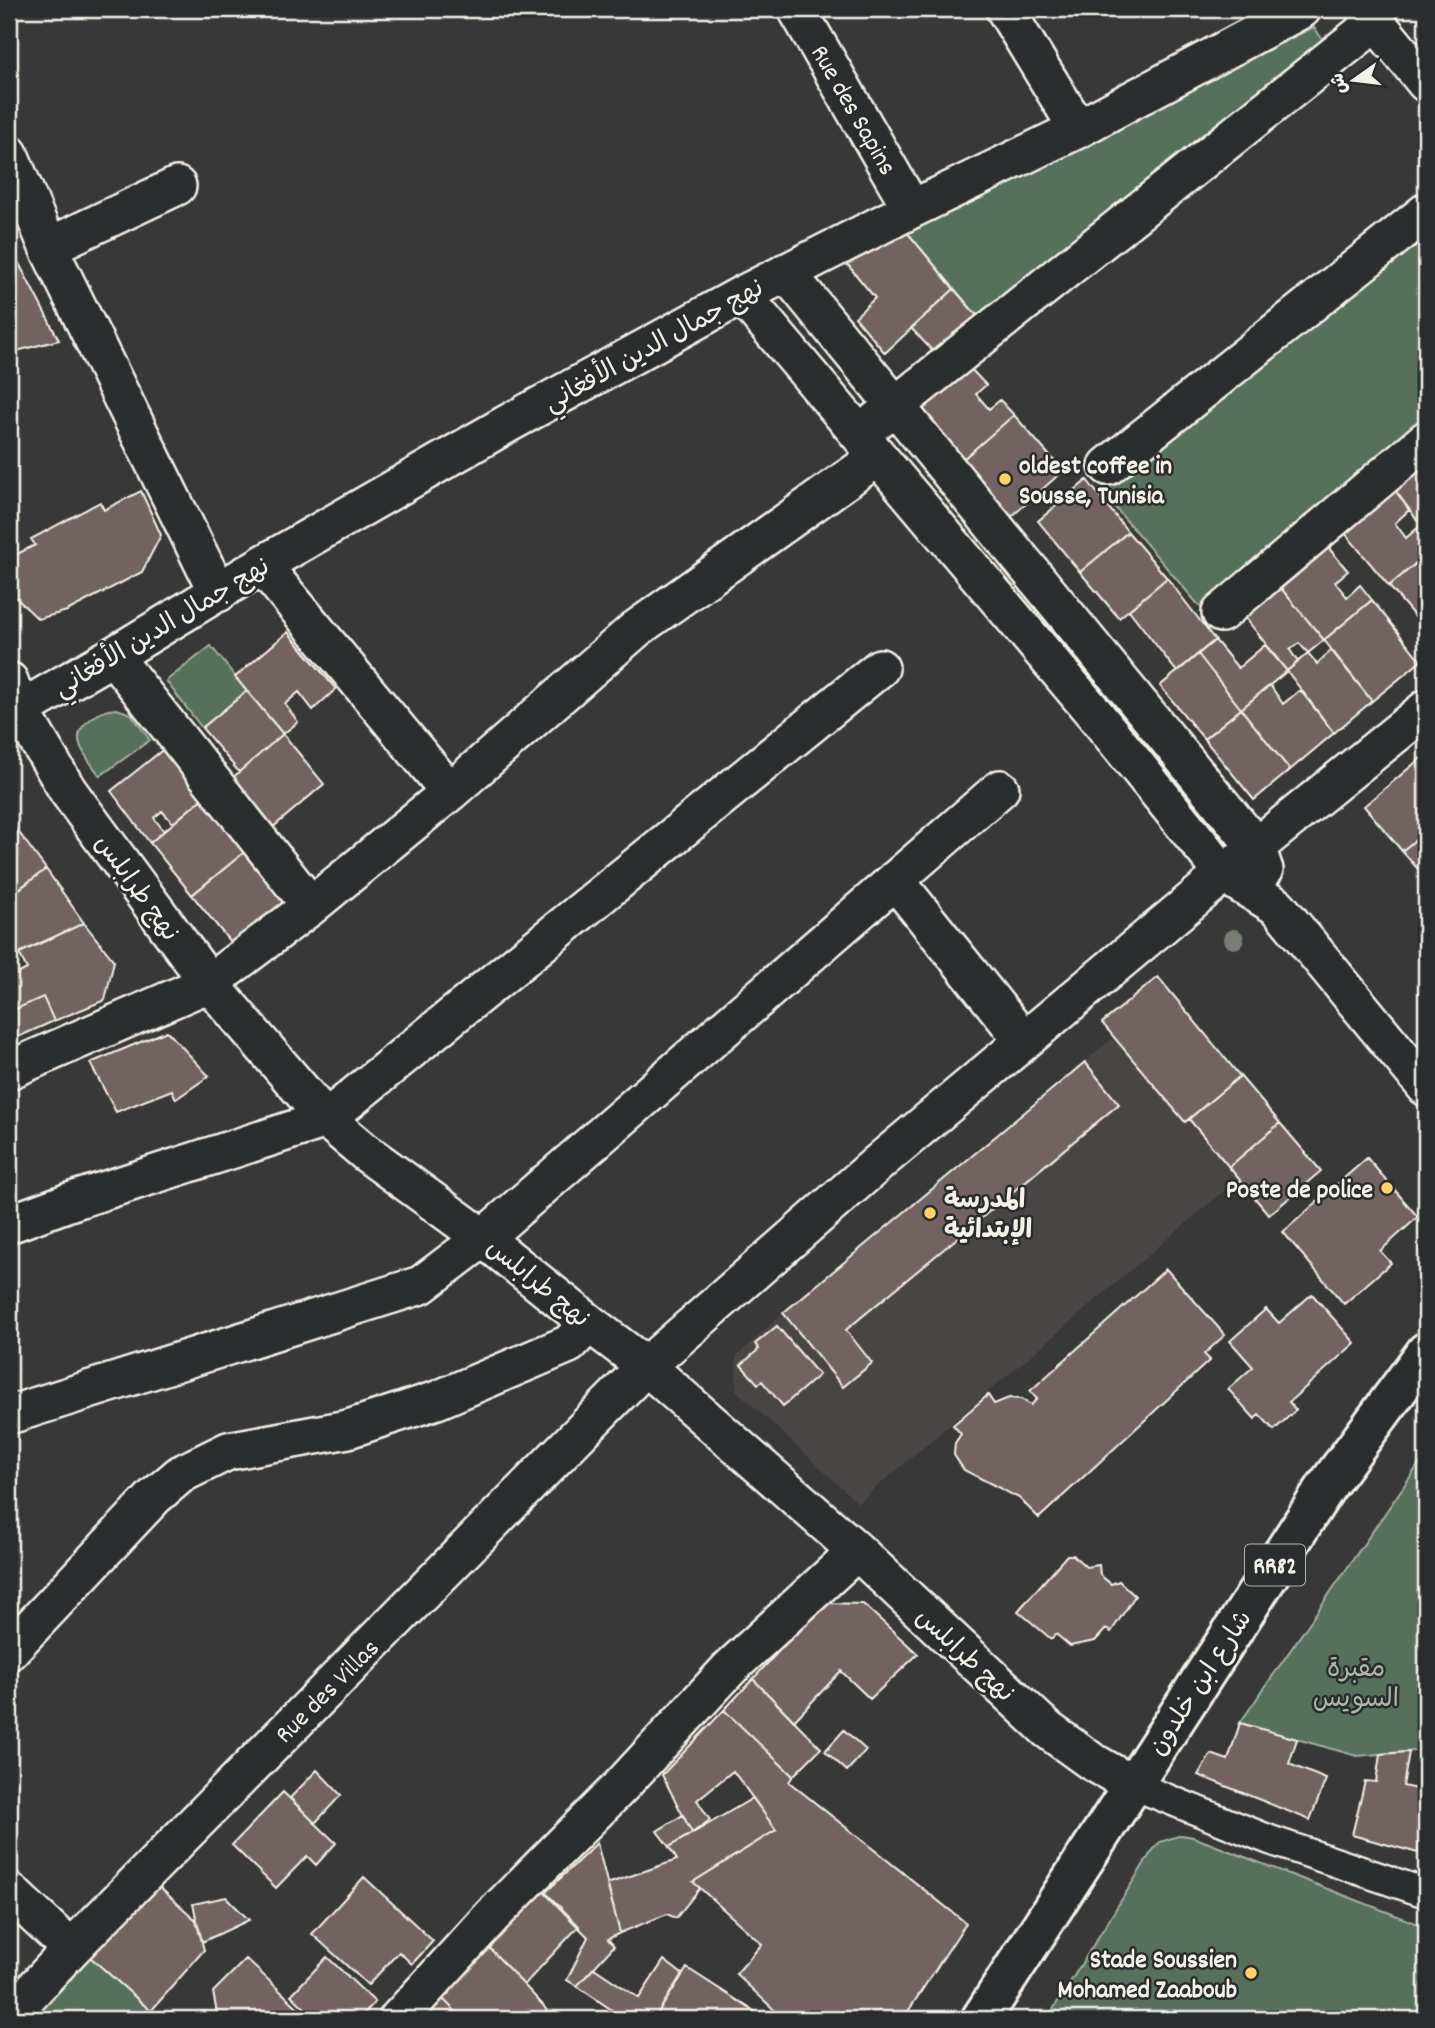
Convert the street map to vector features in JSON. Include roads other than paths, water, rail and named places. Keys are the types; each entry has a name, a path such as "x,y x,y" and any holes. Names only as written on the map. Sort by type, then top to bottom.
{"main road":[{"name":"شارع ابن خلدون","path":"981,2019 1326,1488 1426,1352"}],"street":[{"name":"Rue des Sapins","path":"797,9 912,209"},
{"path":"1005,9 1078,129"},
{"name":"نهج جمال الدين الأفغاني","path":"12,702 114,656 262,565 507,424 742,295 1078,129 1301,9"},
{"path":"9,1070 209,983 311,906 450,792 636,629 869,446 895,405 1371,15 1426,83"},
{"path":"9,154 48,247 218,593"},
{"path":"48,247 177,186"},
{"path":"1108,466 1426,212"},
{"path":"786,272 1256,847 1278,907"},
{"path":"742,295 1094,713 1224,874 1278,907 1426,1087"},
{"path":"1221,613 1426,440"},
{"path":"262,565 450,792"},
{"path":"114,656 311,906"},
{"path":"9,1224 326,1119 880,668"},
{"name":"نهج طرابلس","path":"12,702 68,791 209,983 326,1119 365,1152 483,1238 646,1366 857,1551 1048,1730 1091,1761 1133,1785"},
{"name":"Rue des Villas","path":"9,2017 71,1949 646,1366 884,1158 1256,847 1421,725"},
{"path":"9,1415 421,1285 483,1238 1000,789"},
{"path":"895,880 1024,1041"},
{"path":"9,1651 153,1497 181,1474 228,1451 348,1429 437,1400 569,1344 589,1323"},
{"path":"398,2019 492,1916 621,1787 730,1668 857,1551"},
{"path":"1133,1785 1270,1840 1426,1893"},
{"path":"9,1891 71,1949"}],"place":[{"name":"oldest coffee in Sousse, Tunisia","path":"1005,479"},
{"name":"Poste de police","path":"1387,1188"},
{"name":"المدرسة الإبتدائية","path":"930,1213"},
{"name":"Stade Soussien Mohamed Zaaboub","path":"1251,1973"}],"park label":[{"name":"مقبرة السويس","path":"1356,1682"}]}
